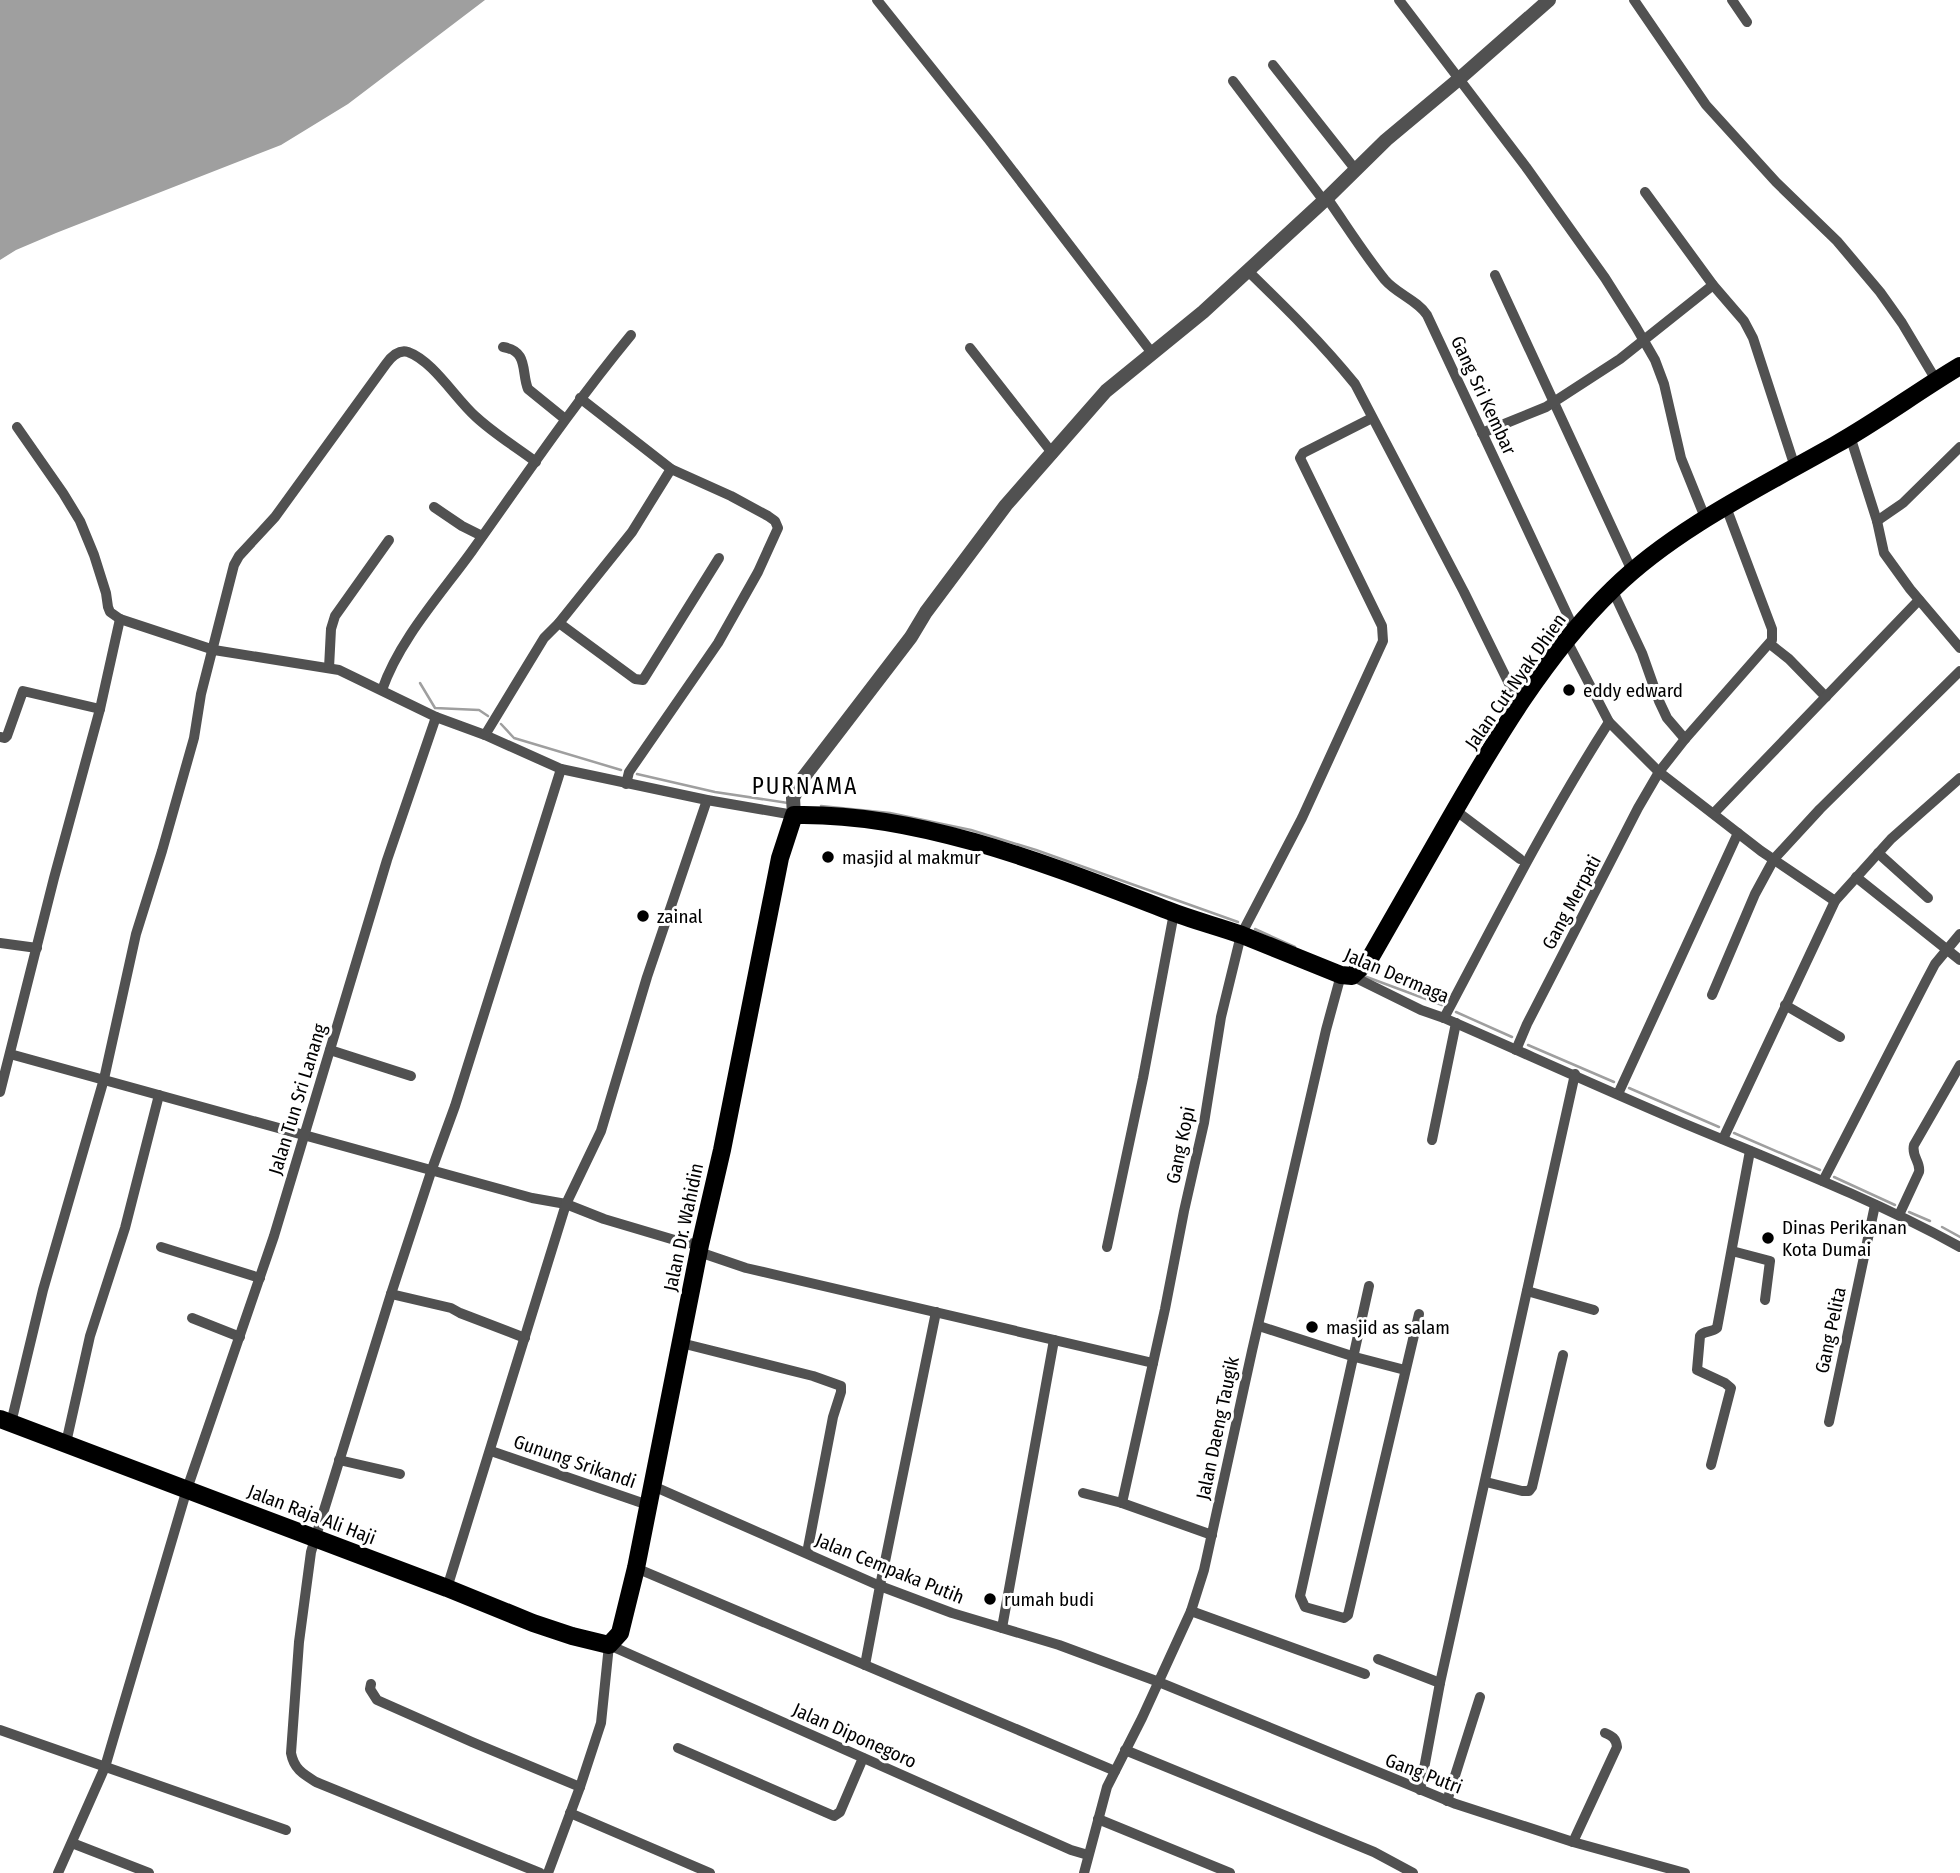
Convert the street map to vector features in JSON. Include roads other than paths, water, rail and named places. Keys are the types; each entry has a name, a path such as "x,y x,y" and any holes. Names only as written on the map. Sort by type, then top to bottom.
{"main road":[{"name":"Jalan Cut Nyak Dhien","path":"1347,975 1369,960 1519,704 1571,636 1612,589 1632,571 1726,507 1887,414 1960,366"},
{"name":"Jalan Dermaga","path":"794,815 844,816 939,833 980,844 1347,975"},
{"name":"Jalan Dr. Wahidin","path":"609,1645 620,1633 636,1568 780,858 794,815"},
{"name":"Jalan Raja Ali Haji","path":"5,1421 572,1636 609,1645"}],"street":[{"path":"877,0 989,140 1152,353"},
{"path":"1399,0 1572,231 1605,278 1655,360 1664,384 1681,458 1706,520"},
{"path":"17,428 63,492 80,522 94,555 110,612 120,619 214,650 329,668 350,674 436,717 485,735 561,769 707,800 794,815 793,798 803,778 911,637 926,612 1006,505 1106,391 1203,312 1325,200 1385,140 1549,0"},
{"path":"1634,0 1706,104 1776,182 1837,241 1880,292 1936,380"},
{"path":"1732,0 1747,22"},
{"path":"1273,65 1355,169"},
{"name":"Gang Sri Kembar","path":"1233,81 1385,280 1423,310 1482,433 1609,722 1659,772 1738,833 1835,901"},
{"path":"1645,192 1713,285 1744,320 1753,338 1795,467"},
{"path":"1247,271 1339,363 1355,384 1464,592 1519,704"},
{"path":"1495,275 1632,571"},
{"path":"1482,433 1544,408 1620,359 1713,285"},
{"path":"382,690 399,653 565,418 631,335"},
{"path":"503,347 514,350 524,363 528,389 565,418"},
{"path":"970,348 1053,454"},
{"path":"5,1421 104,1079 136,934 190,752 201,694 229,582 239,556 275,517 386,364 401,351 408,352 425,363 475,416 536,462"},
{"path":"580,398 671,469 768,516 778,528 758,572 718,643 629,772 626,784"},
{"name":"Gang Kopi","path":"1122,1503 1204,1123 1227,990 1241,935 1302,818 1383,641 1382,626 1300,458 1303,453 1373,418"},
{"path":"1850,436 1887,560 1960,648"},
{"path":"1877,521 1903,503 1960,447"},
{"path":"485,735 544,638 632,532 671,469"},
{"path":"433,507 482,536"},
{"path":"1726,507 1772,629 1770,644 1826,696"},
{"path":"329,668 331,629 335,616 389,540"},
{"path":"559,623 635,679 643,681 719,558"},
{"path":"1612,589 1642,653 1667,718 1685,739"},
{"path":"1714,813 1919,600"},
{"path":"0,1092 100,709 120,619"},
{"path":"1951,637 1960,628"},
{"name":"Gang Merpati","path":"1516,1049 1638,808 1659,772 1748,666 1770,644"},
{"path":"1712,995 1755,894 1774,859 1820,809 1960,671"},
{"path":"0,737 7,736 23,691 100,709"},
{"name":"Jalan Tun Sri Lanang","path":"58,1873 105,1767 187,1489 260,1278 387,860 436,717"},
{"path":"1444,1018 1517,880 1578,771 1609,722"},
{"path":"540,1873 316,1782 296,1768 291,1752 299,1642 310,1552 308,1535 339,1460 391,1294 455,1106 561,769"},
{"path":"1723,1139 1835,901 1891,839 1960,778"},
{"path":"447,1588 566,1205 600,1130 707,800"},
{"path":"1455,810 1520,859"},
{"path":"1618,1094 1738,833"},
{"path":"1878,853 1928,898"},
{"path":"1856,877 1960,960"},
{"path":"1107,1247 1174,913"},
{"path":"1824,1181 1935,964 1960,934"},
{"path":"0,943 37,948"},
{"name":"Jalan Dermaga","path":"1347,975 1824,1181 1930,1229 1960,1247"},
{"name":"Jalan Daeng Taugik","path":"1084,1873 1107,1787 1191,1611 1204,1570 1247,1370 1326,1030 1347,975"},
{"path":"1785,1005 1840,1037"},
{"path":"1432,1140 1456,1023"},
{"path":"330,1050 411,1076"},
{"path":"10,1054 532,1198 566,1205 699,1248 746,1268 1153,1363"},
{"path":"1899,1215 1919,1172 1919,1165 1912,1152 1914,1146 1960,1065"},
{"path":"1420,1790 1440,1683 1575,1074"},
{"path":"66,1443 90,1336 125,1228 159,1095"},
{"path":"1711,1465 1731,1388 1698,1372 1696,1368 1700,1336 1717,1328 1750,1151"},
{"name":"Gang Pelita","path":"1829,1422 1875,1205"},
{"path":"161,1247 260,1278"},
{"path":"1732,1251 1770,1261 1765,1300"},
{"path":"1369,1286 1300,1596 1306,1607 1318,1612 1343,1618 1348,1615 1419,1314"},
{"path":"1527,1291 1594,1310"},
{"path":"391,1294 451,1308 525,1338"},
{"path":"865,1665 936,1312"},
{"path":"192,1318 240,1337"},
{"path":"1259,1326 1405,1370"},
{"path":"1002,1628 1054,1340"},
{"path":"681,1343 813,1376 841,1386 807,1553"},
{"path":"1486,1482 1522,1491 1529,1491 1532,1487 1563,1355"},
{"name":"Gunung Srikandi","path":"491,1451 648,1505"},
{"path":"339,1460 400,1474"},
{"name":"Jalan Cempaka Putih","path":"653,1486 880,1586 952,1613 1059,1645 1159,1682"},
{"path":"1083,1493 1122,1503 1212,1535"},
{"path":"636,1568 1115,1771"},
{"path":"1191,1611 1364,1674"},
{"path":"548,1873 601,1723 609,1645"},
{"name":"Jalan Diponegoro","path":"609,1645 1071,1850 1088,1855"},
{"path":"1378,1659 1440,1683"},
{"name":"Gang Putri","path":"1159,1682 1447,1801 1573,1842 1685,1873"},
{"path":"371,1684 369,1689 377,1700 580,1787"},
{"path":"1447,1801 1480,1697"},
{"path":"0,1730 286,1830"},
{"path":"1573,1842 1617,1746 1617,1741 1605,1733"},
{"path":"678,1748 834,1816 840,1812 863,1758"},
{"path":"1125,1750 1374,1852 1413,1873"},
{"path":"570,1813 710,1873"},
{"path":"1098,1819 1230,1873"},
{"path":"72,1843 149,1873"}],"waterway":[{"path":"420,683 435,708 479,710 488,716"},
{"path":"501,724 514,738 621,770"},
{"path":"637,774 715,792 788,803"},
{"path":"821,806 890,813 971,830 1036,850 1238,922"},
{"path":"1255,929 1295,947"},
{"path":"1364,976 1442,1005"},
{"path":"1456,1012 1512,1037"},
{"path":"1528,1045 1614,1082"},
{"path":"1629,1088 1719,1127"},
{"path":"1734,1133 1820,1170"},
{"path":"1834,1177 1895,1205"},
{"path":"1909,1212 1930,1221"},
{"path":"1942,1227 1960,1237"}],"place":[{"name":"eddy edward","path":"1569,690"},
{"name":"masjid al makmur","path":"828,857"},
{"name":"zainal","path":"643,916"},
{"name":"Dinas Perikanan Kota Dumai","path":"1768,1238"},
{"name":"masjid as salam","path":"1312,1327"},
{"name":"rumah budi","path":"990,1599"}],"district":[{"name":"PURNAMA","path":"805,786"}]}
